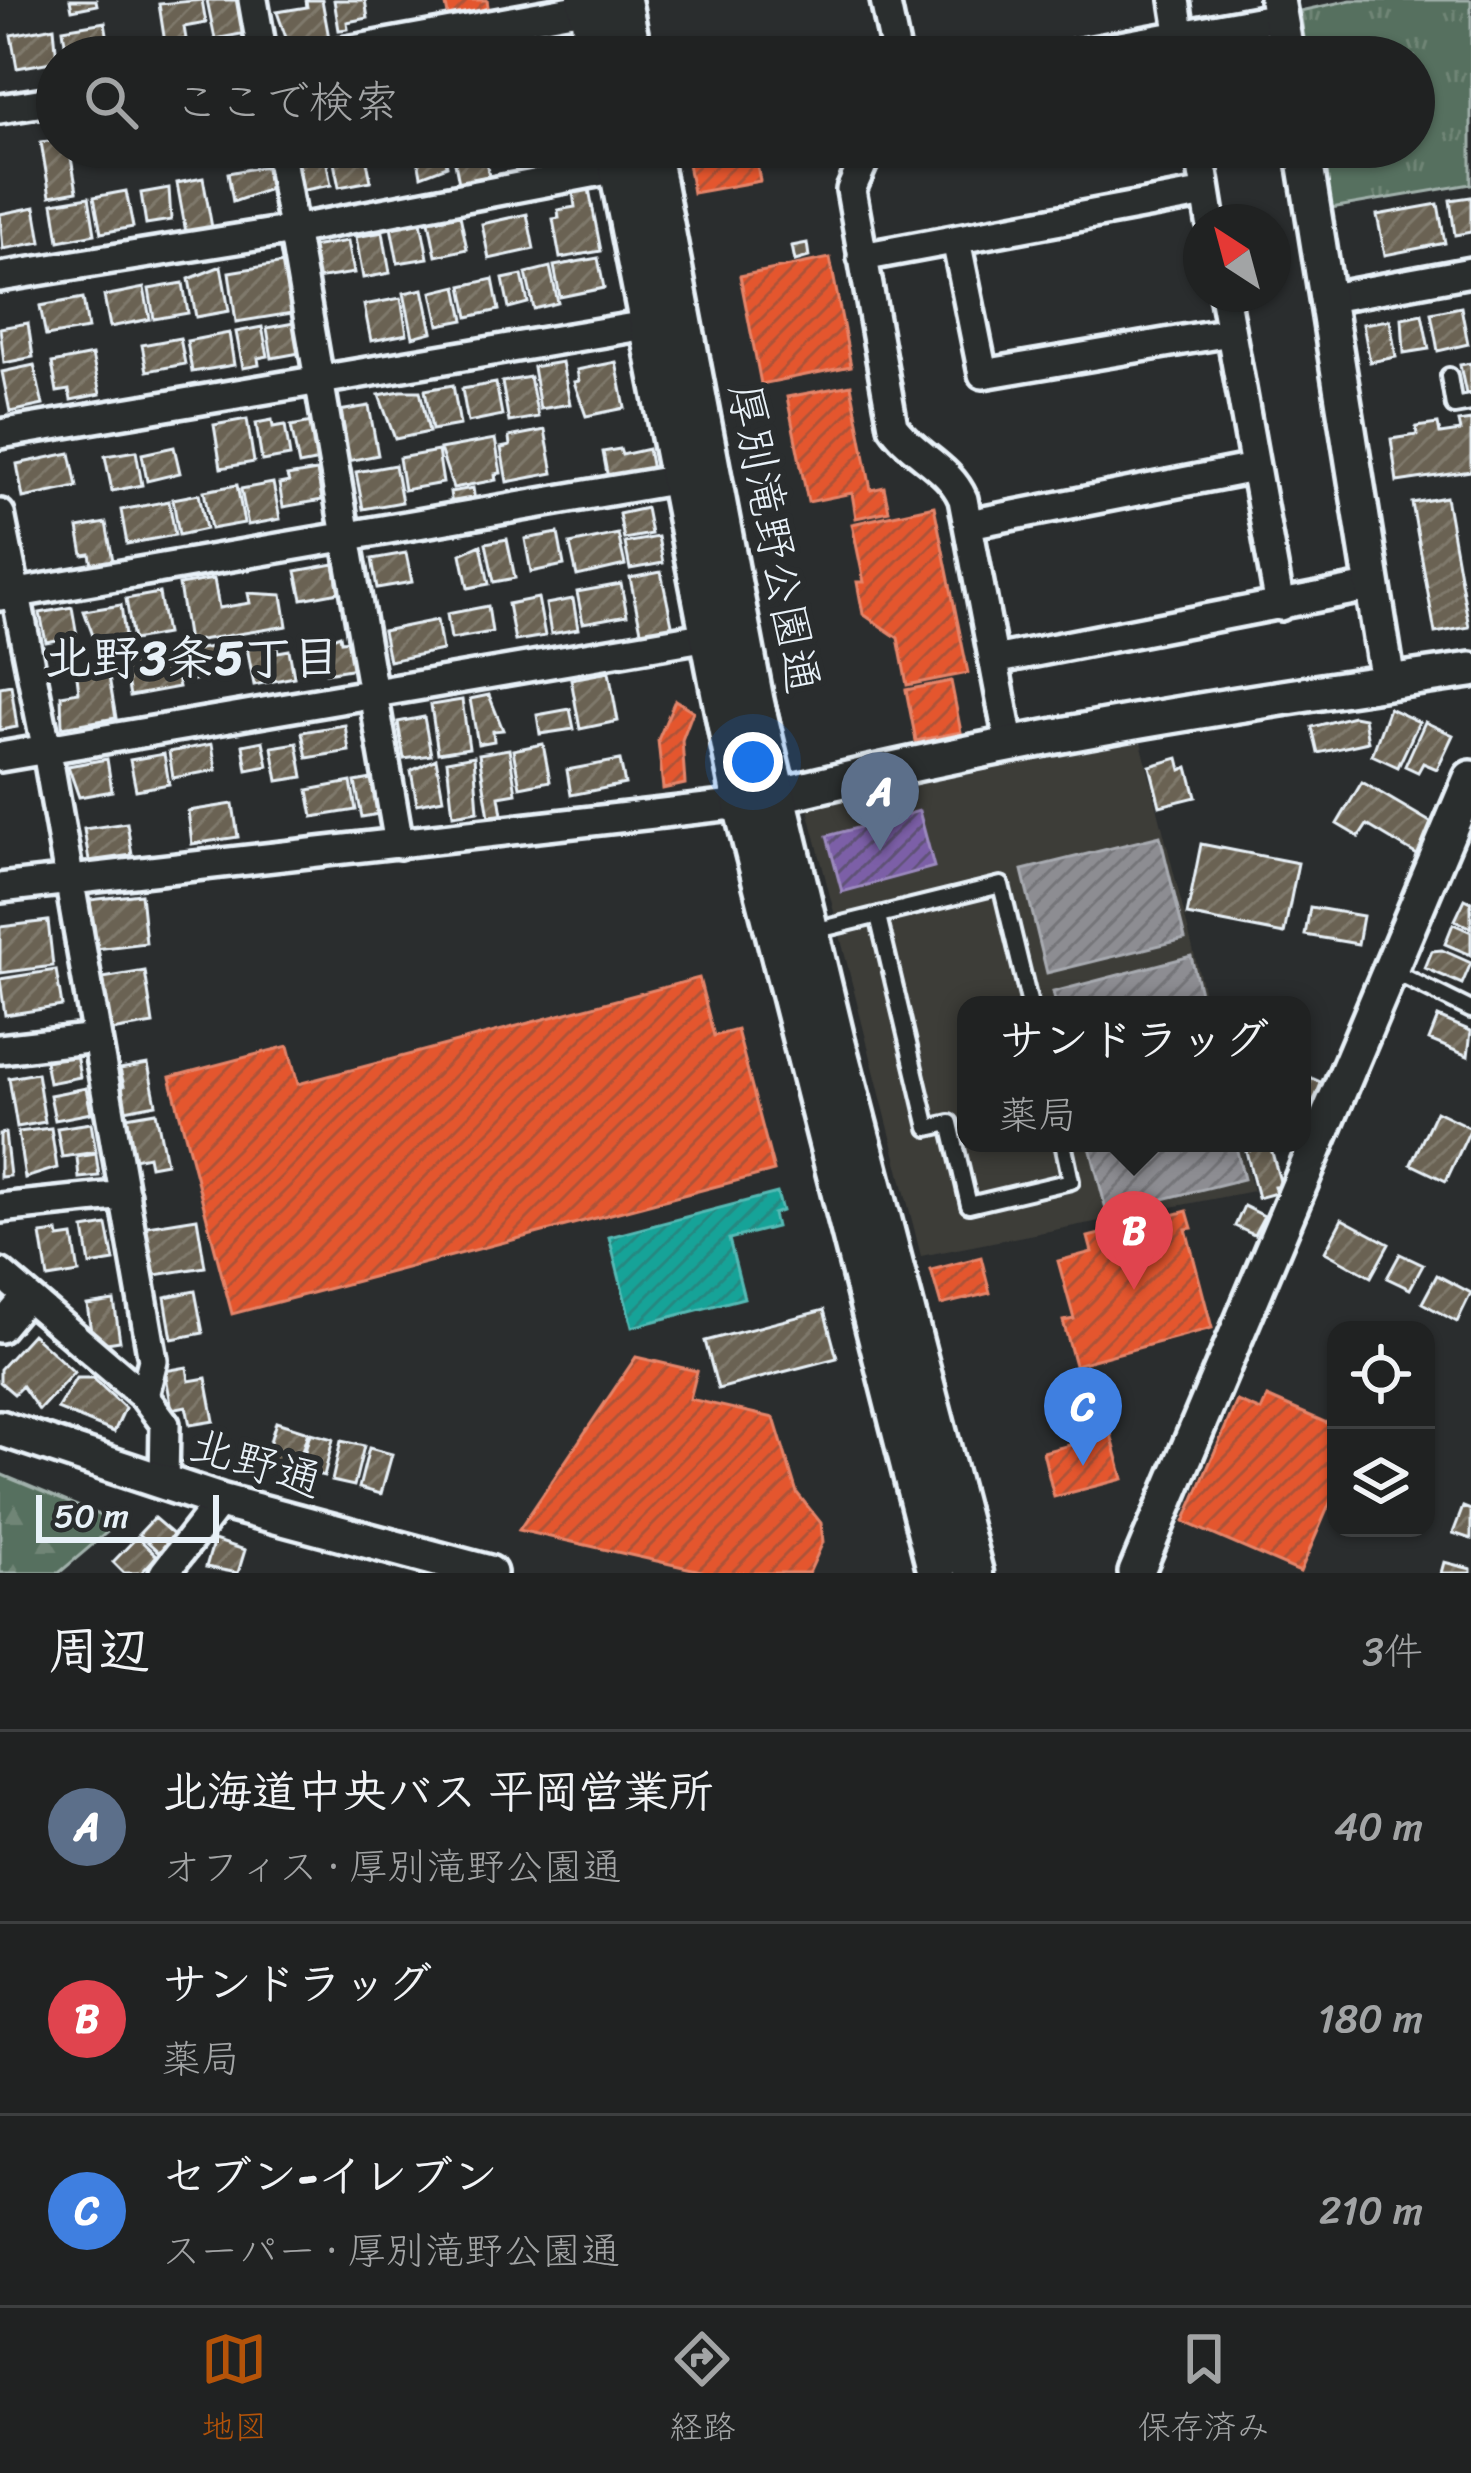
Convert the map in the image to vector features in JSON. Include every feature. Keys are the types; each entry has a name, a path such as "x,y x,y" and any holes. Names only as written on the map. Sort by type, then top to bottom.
{"main road":[{"path":"600,36 605,2"},
{"path":"605,2 622,36"},
{"name":"厚別滝野公園通","path":"619,168 666,322 760,800 937,1573"},
{"name":"厚別滝野公園通","path":"652,168 679,479 709,637 760,800"},
{"name":"厚別滝野公園通","path":"794,937 974,1573"}],"street":[{"path":"253,0 259,36"},
{"path":"885,0 893,36"},
{"path":"1175,0 1181,36"},
{"path":"425,36 605,2"},
{"path":"1209,36 1278,9"},
{"path":"0,109 36,103"},
{"path":"283,168 399,844"},
{"path":"0,277 293,230 571,168"},
{"path":"860,168 850,190 893,426 905,444 957,485 969,524 1010,747"},
{"path":"1202,168 1208,204"},
{"path":"1307,168 1388,682"},
{"path":"862,257 1206,193"},
{"path":"956,240 982,374 1230,332"},
{"path":"1330,298 1471,272"},
{"path":"1226,312 1280,606"},
{"path":"0,434 319,385 666,322"},
{"path":"969,524 1254,468"},
{"path":"6,595 679,479"},
{"path":"0,514 6,595 47,752 153,1360 144,1396"},
{"path":"994,660 1375,586"},
{"path":"0,757 709,637"},
{"path":"0,888 760,800 1010,747 1471,670"},
{"path":"1136,1573 1470,785"},
{"path":"0,1049 96,1037"},
{"path":"0,1208 125,1196"},
{"path":"0,1273 144,1396 165,1424 164,1482"},
{"path":"0,1328 27,1296"},
{"name":"北野通","path":"0,1428 411,1564 489,1573"},
{"path":"164,1573 220,1502"}],"lane":[{"path":"1449,376 1454,406 1471,404"},
{"path":"794,937 1001,886 1028,996"},
{"path":"878,916 928,1128 950,1123 957,1152"},
{"path":"1390,970 1471,1010"},
{"path":"957,1152 970,1205 1071,1180 1065,1152"}],"shaded area":[{"path":"1141,742 1205,996 957,996 957,1152 1243,1152 1253,1191 921,1256 808,809 815,800"}],"green space":[{"path":"1351,0 1471,0 1471,184 1331,208 1324,168 1435,168 1435,36 1304,36 1300,11"},
{"path":"0,1474 118,1523 59,1573 0,1573"}],"building: 商業":[{"path":"445,0 487,0 489,13 449,20"},
{"path":"689,168 758,168 760,181 693,193"},
{"path":"830,258 851,366 761,384 740,276"},
{"path":"851,385 871,490 884,487 889,511 856,518 852,493 808,502 787,397"},
{"path":"934,506 968,673 907,685 898,638 863,614 857,582 864,582 852,524"},
{"path":"951,681 961,732 916,741 906,690"},
{"path":"675,700 693,711 682,740 685,784 663,789 658,740"},
{"path":"699,978 714,1036 737,1030 774,1171 232,1314 170,1077 288,1046 298,1084"},
{"path":"1187,1211 1192,1228 1186,1229 1212,1328 1075,1365 1063,1321 1074,1319 1058,1261 1092,1252 1088,1237"},
{"path":"981,1257 990,1293 941,1305 931,1270"},
{"path":"636,1357 697,1371 690,1399 774,1418 797,1493 821,1523 823,1542 809,1573 710,1573 519,1530"},
{"path":"1267,1397 1327,1423 1327,1510 1300,1572 1184,1522 1237,1401 1261,1411"},
{"path":"1111,1434 1123,1479 1054,1497 1043,1452"}],"building: 業務":[{"path":"919,811 934,867 842,892 827,836"}],"building: 公共":[{"path":"777,1193 782,1211 773,1214 776,1227 729,1239 744,1298 632,1327 609,1237"}],"building: 工業":[{"path":"1160,836 1185,939 1047,973 1022,870"},
{"path":"1191,956 1201,996 1054,996 1053,992"},
{"path":"1091,1152 1237,1152 1244,1179 1107,1213"}],"building: その他":[{"path":"70,0 96,0 97,5 72,10"},
{"path":"202,0 206,23 184,27 186,36 164,36 159,4"},
{"path":"207,0 239,0 246,33 214,36"},
{"path":"306,0 322,0 329,36 285,36 277,12 307,7"},
{"path":"334,0 365,0 368,18 347,22 348,29 339,30"},
{"path":"105,22 107,36 64,36 63,29"},
{"path":"54,27 55,36 36,36 36,65 17,68 11,35"},
{"path":"45,168 73,168 77,191 50,196"},
{"path":"266,168 270,189 233,202 228,173"},
{"path":"289,168 328,168 331,185 294,192"},
{"path":"335,168 368,168 371,181 339,187"},
{"path":"456,168 487,168 489,176 459,183"},
{"path":"203,178 213,233 187,238 177,183"},
{"path":"169,188 171,220 146,224 141,193"},
{"path":"589,189 601,251 560,258 553,219 559,218 558,210 575,207 573,192"},
{"path":"126,191 133,227 101,233 94,197"},
{"path":"89,197 95,234 59,241 53,203"},
{"path":"1471,197 1471,232 1455,235 1450,200"},
{"path":"1438,204 1445,243 1385,255 1377,215"},
{"path":"35,207 41,242 3,249 0,214"},
{"path":"527,214 534,249 489,259 482,224"},
{"path":"460,215 467,249 436,256 429,221"},
{"path":"421,222 428,258 398,263 391,227"},
{"path":"383,232 390,273 363,278 356,237"},
{"path":"348,241 354,273 316,279 311,247"},
{"path":"807,243 809,257 795,261 792,246"},
{"path":"598,258 604,288 560,297 554,266"},
{"path":"290,262 298,312 236,322 229,272"},
{"path":"221,266 229,311 196,317 189,279"},
{"path":"550,267 558,303 534,309 526,273"},
{"path":"522,275 528,303 509,308 503,279"},
{"path":"493,279 499,310 468,317 462,286"},
{"path":"183,283 188,313 154,319 149,289"},
{"path":"457,286 464,320 439,325 432,292"},
{"path":"144,288 150,319 110,327 104,296"},
{"path":"423,289 432,332 413,337 404,293"},
{"path":"83,298 88,329 46,336 40,306"},
{"path":"401,298 407,334 371,341 364,305"},
{"path":"1461,307 1468,344 1438,351 1431,313"},
{"path":"1422,314 1429,349 1404,353 1402,318"},
{"path":"1390,320 1396,357 1370,362 1363,324"},
{"path":"299,322 305,352 272,358 267,328"},
{"path":"28,323 33,357 4,363 0,328"},
{"path":"262,327 268,356 258,358 259,365 243,368 236,332"},
{"path":"229,333 234,365 192,372 187,341"},
{"path":"180,338 185,364 147,371 142,345"},
{"path":"92,355 100,394 71,400 69,390 57,392 52,363"},
{"path":"562,362 570,404 540,409 533,367"},
{"path":"616,362 625,408 586,416 574,382 579,381 577,370"},
{"path":"1471,363 1471,393 1466,394 1460,365"},
{"path":"34,365 43,405 10,412 2,372"},
{"path":"530,377 538,417 509,422 502,382"},
{"path":"496,383 502,415 468,422 462,389"},
{"path":"453,385 460,425 432,430 425,390"},
{"path":"420,391 429,432 395,439 379,395"},
{"path":"369,406 378,455 348,461 339,411"},
{"path":"247,419 254,462 221,468 214,425"},
{"path":"272,420 273,427 285,425 290,456 262,461 256,423"},
{"path":"1471,420 1471,471 1397,482 1391,439 1417,435 1416,427 1438,424 1440,434 1460,431 1458,422"},
{"path":"317,421 325,460 299,465 291,426"},
{"path":"545,430 553,473 507,482 501,448 510,446 509,437"},
{"path":"495,439 501,473 495,474 496,480 453,488 440,449"},
{"path":"174,447 180,473 147,481 142,454"},
{"path":"620,449 622,455 648,449 653,475 609,484 603,452"},
{"path":"136,451 142,485 112,491 105,456"},
{"path":"438,451 443,483 404,490 399,458"},
{"path":"70,453 77,487 23,498 17,464"},
{"path":"395,465 402,502 363,509 356,472"},
{"path":"317,471 322,500 283,507 279,484 289,482 287,476"},
{"path":"273,483 280,519 248,525 241,489"},
{"path":"237,485 244,523 211,529 204,491"},
{"path":"473,488 476,508 453,512 450,492"},
{"path":"199,494 206,529 179,535 173,499"},
{"path":"1446,497 1469,627 1435,633 1412,503"},
{"path":"169,501 175,535 127,544 121,510"},
{"path":"646,508 651,534 624,539 619,514"},
{"path":"106,523 114,566 93,570 90,554 83,555 78,528"},
{"path":"558,533 564,565 531,572 525,539"},
{"path":"618,534 625,565 577,576 570,544"},
{"path":"658,537 663,563 630,569 625,543"},
{"path":"507,539 515,578 494,582 486,543"},
{"path":"481,545 489,584 468,588 461,554"},
{"path":"406,553 412,582 377,588 372,559"},
{"path":"334,564 339,592 302,599 296,571"},
{"path":"661,572 674,634 643,640 630,578"},
{"path":"214,579 219,608 250,603 248,593 282,595 287,626 188,642 179,585"},
{"path":"621,584 627,615 583,623 577,592"},
{"path":"159,593 166,634 133,640 126,599"},
{"path":"538,598 545,636 515,641 508,604"},
{"path":"573,599 578,629 551,634 546,604"},
{"path":"121,605 125,636 95,641 84,611"},
{"path":"488,606 492,632 451,639 447,614"},
{"path":"72,607 77,636 46,642 40,613"},
{"path":"437,620 442,650 389,661 383,631"},
{"path":"340,635 341,641 351,640 356,668 326,673 325,666 311,669 308,647"},
{"path":"276,641 278,652 289,650 294,677 254,685 247,647"},
{"path":"217,646 218,654 230,652 233,673 188,681 183,652"},
{"path":"172,655 179,687 130,696 124,664"},
{"path":"108,671 116,718 62,727 61,695 79,692 77,676"},
{"path":"609,672 618,721 580,729 571,679"},
{"path":"11,685 17,727 0,730 0,687"},
{"path":"489,695 503,730 493,731 494,741 478,744 470,699"},
{"path":"462,700 469,748 438,753 431,705"},
{"path":"1389,708 1419,722 1398,767 1372,755"},
{"path":"570,709 574,729 540,734 537,715"},
{"path":"1353,716 1364,718 1368,742 1318,753 1312,727"},
{"path":"424,717 431,755 404,759 398,722"},
{"path":"1425,722 1453,735 1437,769 1423,763 1418,772 1405,766"},
{"path":"345,725 349,751 307,758 302,732"},
{"path":"263,741 268,766 247,770 243,745"},
{"path":"297,743 303,777 278,781 272,747"},
{"path":"212,744 216,770 173,778 169,752"},
{"path":"543,744 550,781 520,787 513,750"},
{"path":"509,749 516,793 499,796 503,821 490,823 479,754"},
{"path":"164,754 169,784 136,790 130,760"},
{"path":"474,756 478,811 453,815 447,761"},
{"path":"1178,758 1181,770 1188,767 1196,797 1160,806 1150,766"},
{"path":"107,759 112,791 79,797 68,766"},
{"path":"436,759 443,799 417,804 411,771"},
{"path":"620,760 625,784 571,795 567,770"},
{"path":"377,778 384,813 362,817 355,782"},
{"path":"351,782 356,810 313,817 308,790"},
{"path":"1362,782 1437,826 1419,856 1367,825 1359,837 1337,824"},
{"path":"233,804 238,837 192,844 188,811"},
{"path":"127,823 132,855 89,861 84,829"},
{"path":"1201,844 1298,863 1284,934 1187,915"},
{"path":"141,894 146,943 95,949 90,900"},
{"path":"1465,899 1471,902 1471,928 1455,920"},
{"path":"1310,907 1363,916 1358,944 1305,935"},
{"path":"48,921 53,966 0,973 0,927"},
{"path":"1453,924 1471,932 1471,955 1445,944"},
{"path":"1442,950 1471,963 1462,984 1425,968 1432,951"},
{"path":"56,970 62,1006 5,1015 0,979"},
{"path":"145,971 153,1024 111,1031 103,978"},
{"path":"1438,1017 1471,1031 1468,1056 1429,1040"},
{"path":"76,1054 80,1077 49,1083 45,1061"},
{"path":"148,1064 156,1104 120,1111 115,1087 124,1086 120,1069"},
{"path":"37,1073 45,1122 17,1127 9,1078"},
{"path":"1311,1078 1325,1084 1311,1115"},
{"path":"86,1088 91,1113 55,1120 50,1095"},
{"path":"1436,1111 1471,1128 1446,1181 1411,1164"},
{"path":"156,1112 166,1163 150,1166 148,1156 134,1159 126,1117"},
{"path":"91,1123 96,1152 62,1157 57,1128"},
{"path":"51,1128 57,1168 25,1178 18,1132"},
{"path":"5,1133 10,1176 0,1177 0,1134"},
{"path":"1246,1152 1272,1152 1281,1185 1274,1186 1276,1193 1258,1198"},
{"path":"96,1154 99,1176 79,1178 77,1157"},
{"path":"1244,1206 1264,1216 1254,1235 1235,1226"},
{"path":"197,1218 205,1267 149,1276 141,1227"},
{"path":"1342,1219 1389,1244 1371,1277 1325,1252"},
{"path":"107,1225 114,1261 90,1265 84,1229"},
{"path":"58,1232 59,1238 73,1236 79,1273 48,1278 41,1234"},
{"path":"1400,1254 1423,1265 1410,1289 1387,1278"},
{"path":"1437,1275 1471,1293 1457,1322 1422,1303"},
{"path":"195,1291 203,1333 172,1339 165,1297"},
{"path":"114,1301 120,1341 93,1345 87,1305"},
{"path":"824,1310 837,1358 718,1389 705,1341"},
{"path":"32,1334 74,1372 39,1410 22,1386 14,1394 0,1382 0,1369"},
{"path":"187,1367 189,1381 206,1378 214,1421 190,1425 186,1406 172,1409 165,1371"},
{"path":"76,1378 93,1378 125,1408 114,1432 57,1409"},
{"path":"276,1422 308,1432 296,1471 264,1461"},
{"path":"310,1433 333,1439 324,1476 300,1470"},
{"path":"341,1441 364,1446 354,1486 332,1481"},
{"path":"369,1448 392,1454 381,1494 359,1488"},
{"path":"1463,1507 1471,1510 1471,1539 1453,1533"},
{"path":"154,1518 175,1536 160,1553 139,1534"},
{"path":"137,1537 157,1556 141,1573 124,1573 113,1562"},
{"path":"214,1540 245,1550 238,1573 206,1567"},
{"path":"1444,1562 1471,1569 1471,1573 1441,1573"}],"place":[{"name":"北海道中央バス 平岡営業所","path":"880,851"},
{"name":"サンドラッグ","path":"1134,1290"},
{"name":"セブン-イレブン","path":"1083,1466"}],"district":[{"name":"北野3条5丁目","path":"192,657"}]}
